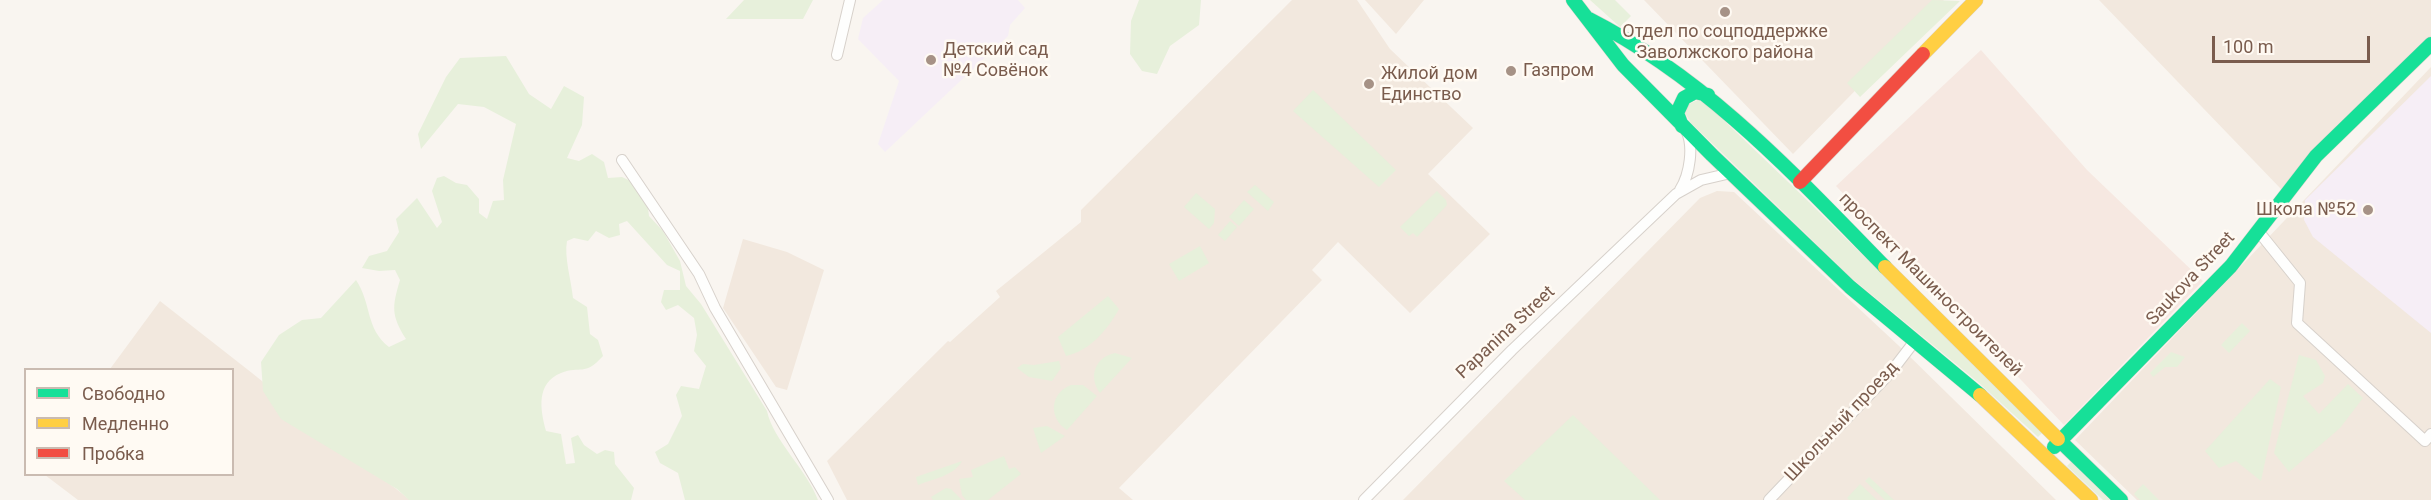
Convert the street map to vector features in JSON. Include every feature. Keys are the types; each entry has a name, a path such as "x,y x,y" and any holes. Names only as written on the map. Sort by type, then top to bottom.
{"main road":[{"name":"проспект Машиностроителей","path":"1573,0 1623,65 1685,129 1850,287 1914,342 1974,389 2091,500"},
{"path":"1800,182 1976,0"},
{"name":"проспект Машиностроителей","path":"1589,19 1631,41 1710,97 1800,182 2121,500"},
{"name":"Saukova Street","path":"2046,456 2231,266 2259,232 2302,171 2431,44"},
{"path":"1685,129 1677,113 1684,98 1699,92 1710,97"},
{"path":"1974,389 1992,373"}],"street":[{"path":"837,55 850,0"},
{"name":"Papanina Street","path":"1364,500 1512,350 1676,194 1684,182 1689,152 1689,138 1685,129"},
{"path":"621,160 699,274 715,308 828,500"},
{"name":"Papanina Street","path":"1676,194 1701,180 1731,173"},
{"path":"2259,232 2300,283 2297,323 2425,441 2431,434"},
{"name":"Школьный проезд","path":"1769,500 1891,372 1914,342"}],"shaded area":[{"name":"Детский сад №4 Совёнок","path":"883,0 1018,0 1025,8 1010,25 1008,36 885,152 878,144 899,81 858,39 863,18"},
{"path":"1292,0 1357,0 1390,49 1473,128 1428,174 1490,234 1410,313 1338,242 1312,270 1322,280 1119,488 1133,500 847,500 827,461 948,341 950,342 1000,297 996,291 1081,222 1081,210"},
{"path":"1365,0 1424,0 1396,34"},
{"path":"1644,0 1944,0 1793,154"},
{"path":"2099,0 2431,0 2431,38 2281,189"},
{"path":"1981,50 2087,170 2203,281 2064,425 1836,186"},
{"path":"2431,67 2431,500 2137,500 2075,440"},
{"name":"Школа №52","path":"2431,76 2431,333 2313,237 2304,220 2305,200"},
{"path":"1717,191 1734,192 1898,345 2056,500 1403,500 1700,198"},
{"path":"743,239 787,252 824,270 787,390 776,387 723,308"},
{"path":"160,301 410,500 78,500 46,476 234,476 234,368 111,368"}],"green space":[{"path":"744,0 813,0 803,19 726,19"},
{"path":"1139,0 1201,0 1199,25 1170,46 1157,74 1142,71 1130,54 1131,21"},
{"path":"1590,0 1615,0 1631,16 1620,27"},
{"path":"1932,0 1960,1 1860,97 1847,83"},
{"path":"506,56 529,94 551,109 564,86 584,97 582,125 567,158 579,161 592,154 604,162 608,178 622,177 637,184 647,200 649,216 663,231 680,261 686,286 701,304 767,411 776,433 818,500 685,500 678,473 660,463 655,452 668,444 682,416 676,395 681,386 699,389 706,366 694,351 697,335 694,318 678,305 666,310 661,302 664,290 680,290 680,271 667,265 627,221 619,224 620,235 609,238 596,231 588,241 574,238 567,241 567,261 573,298 587,307 590,334 598,340 603,356 587,368 568,371 553,377 544,390 542,414 546,431 561,434 566,464 575,463 571,438 578,435 584,445 597,454 605,450 614,452 615,464 634,488 631,500 409,500 397,489 281,419 263,391 261,362 279,335 302,320 321,318 356,280 365,298 372,324 381,340 389,347 406,339 394,311 400,280 395,270 379,271 362,268 369,256 387,251 399,232 396,219 417,198 437,228 442,222 432,191 437,178 444,176 456,183 467,185 479,199 479,213 487,219 493,201 504,200 503,180 516,124 484,107 458,104 421,149 418,134 446,77 460,58"},
{"path":"1313,90 1396,170 1379,187 1293,111"},
{"path":"1698,100 1709,106 1809,202 2042,433 2038,437 1979,383 1855,281 1691,123 1685,113 1689,104"},
{"path":"1255,185 1274,202 1268,211 1247,192"},
{"path":"1437,191 1446,200 1447,205 1417,237 1413,233 1409,236 1400,227"},
{"path":"1196,193 1215,209 1214,223 1209,229 1184,207"},
{"path":"1244,200 1254,209 1239,226 1229,217"},
{"path":"1230,221 1237,227 1225,241 1218,235"},
{"path":"1200,246 1209,263 1179,281 1169,264"},
{"path":"1108,296 1119,309 1109,324 1090,344 1066,356 1058,337"},
{"path":"2242,323 2250,331 2229,353 2221,345"},
{"path":"2171,352 2185,357 2177,367 2165,367 2153,377 2150,373"},
{"path":"1115,353 1132,358 1100,393 1094,381 1096,368 1098,363 1108,355"},
{"path":"2299,355 2316,360 2325,376 2323,383 2303,396 2319,414 2348,384 2363,398 2340,428 2289,472 2274,453"},
{"path":"1059,361 1061,368 1052,381 1029,377 1017,368 1023,364 1034,365"},
{"path":"2270,379 2281,387 2261,481 2236,461 2219,468 2205,451"},
{"path":"1071,385 1083,385 1097,396 1067,430 1057,419 1054,406 1059,394"},
{"path":"1573,415 1660,500 1525,500 1504,481"},
{"path":"1047,426 1065,436 1041,453 1033,428"},
{"path":"1004,456 1009,469 1015,467 1021,474 988,500 966,500 962,495 959,479 973,477 971,470"},
{"path":"962,461 949,474 918,485 916,477"},
{"path":"2071,462 2110,500 2103,500 2067,466"},
{"path":"1869,477 1894,500 1885,500 1865,481"},
{"path":"1860,484 1877,500 1849,500 1847,498"},
{"path":"2143,484 2159,500 2140,500 2134,494"},
{"path":"946,488 951,489 962,500 933,500 931,497"}],"traffic: fast":[{"path":"1573,0 1623,65 1712,155 1850,287 1980,395"},
{"path":"1589,19 1632,43 1711,99 1782,163 1885,267"},
{"path":"2054,447 2231,266 2316,156 2431,44"},
{"path":"1682,126 1677,113 1684,98 1695,92 1708,95"},
{"path":"2058,439 2121,500"}],"traffic: slow":[{"path":"1923,54 1976,0"},
{"path":"1885,267 2058,439"},
{"path":"1980,395 2091,500"}],"traffic: jam":[{"path":"1800,182 1923,54"}],"place":[{"name":"Отдел по соцподдержке Заволжского района","path":"1725,12"},
{"name":"Детский сад №4 Совёнок","path":"931,60"},
{"name":"Газпром","path":"1511,71"},
{"name":"Жилой дом Единство","path":"1369,84"},
{"name":"Школа №52","path":"2368,210"}]}
